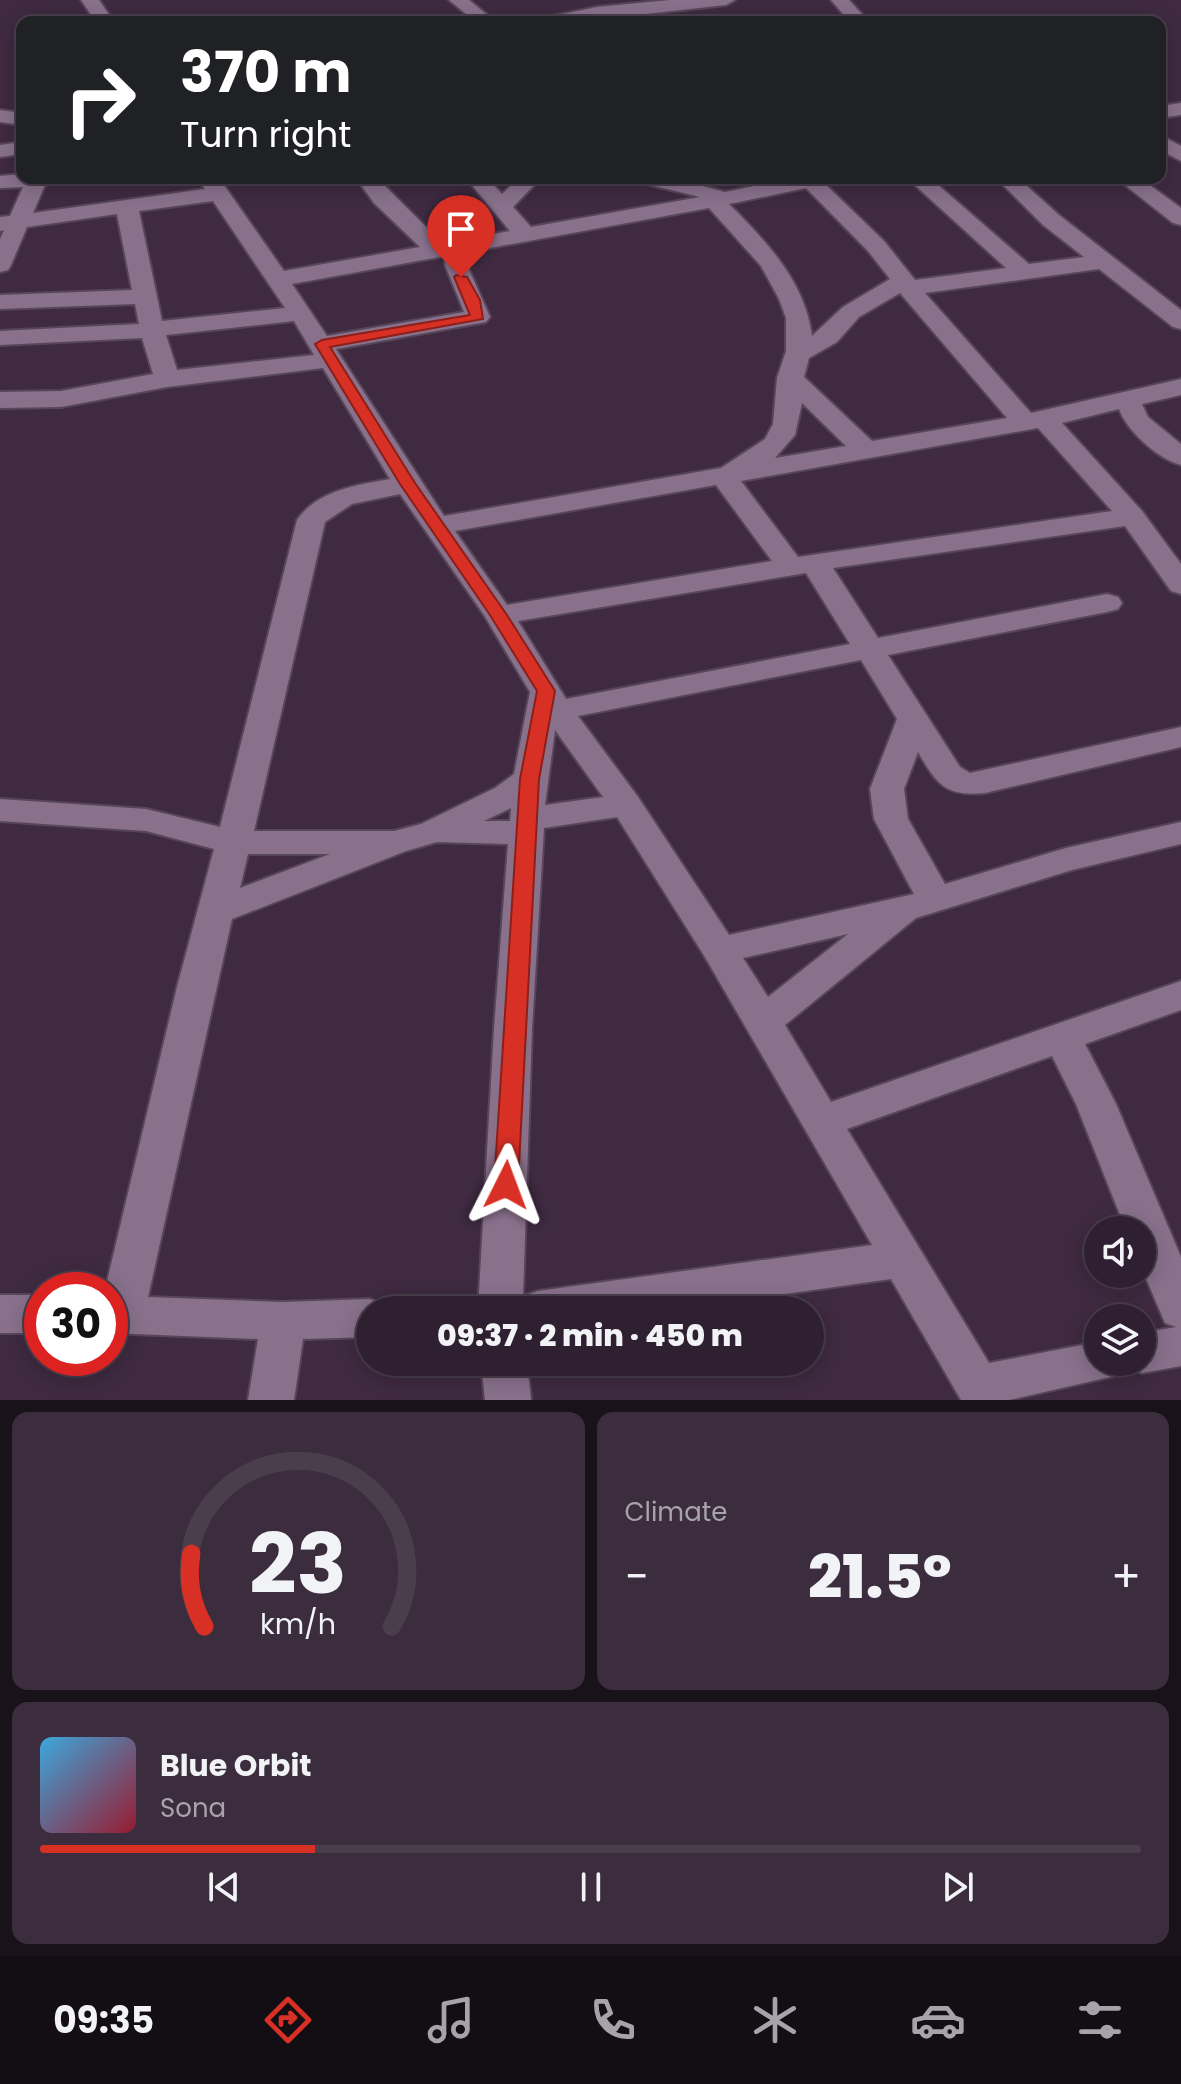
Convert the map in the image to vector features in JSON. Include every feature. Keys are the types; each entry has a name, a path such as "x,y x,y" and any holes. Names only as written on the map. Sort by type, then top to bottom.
{"street":[{"path":"458,0 479,16"},
{"path":"580,16 611,10 726,0"},
{"path":"840,0 855,16"},
{"path":"0,265 9,223 33,184"},
{"path":"0,400 61,399 327,352 478,317 447,249 382,198 371,184"},
{"path":"481,184 526,235"},
{"path":"500,207 525,184"},
{"path":"654,184 677,208"},
{"path":"670,184 724,199 788,293 800,339 787,394 789,412 779,439 769,452 724,477"},
{"path":"279,279 677,208 792,184"},
{"path":"820,184 876,246 905,285 1132,517 1181,585"},
{"path":"924,184 1022,270"},
{"path":"1012,184 1051,220 1181,322"},
{"path":"1134,184 1181,218"},
{"path":"9,223 127,208 213,186 279,279 407,484 499,615 552,700 626,805 720,950 982,1392 1084,1366"},
{"path":"127,208 152,330 167,379"},
{"path":"794,366 851,312 905,285 1104,261"},
{"path":"0,302 145,297"},
{"path":"0,338 152,330 301,313"},
{"path":"794,366 866,450"},
{"path":"437,526 1035,421 1181,387"},
{"path":"1128,400 1136,421 1181,457"},
{"path":"724,477 803,565 872,649 948,774 964,784 985,782 1181,737"},
{"path":"126,1272 311,520 320,508 336,501 407,484"},
{"path":"499,615 896,549 1132,517"},
{"path":"552,700 872,649 1107,603"},
{"path":"501,1296 513,1029 530,779 552,700"},
{"path":"914,718 887,789 891,819 920,904"},
{"path":"216,911 394,843 433,832 507,796 530,779"},
{"path":"433,832 528,825 626,805"},
{"path":"0,810 146,820 233,842 394,843"},
{"path":"720,950 920,904 1066,860 1181,833"},
{"path":"764,1021 920,904"},
{"path":"823,1121 1181,995"},
{"path":"1062,1037 1096,1104 1181,1310"},
{"path":"638,1296 904,1259"},
{"path":"0,1314 24,1314"},
{"path":"128,1315 283,1321 356,1318"},
{"path":"271,1400 283,1321"},
{"path":"1156,1350 1181,1346"},
{"path":"505,1376 508,1400"}],"route":[{"path":"461,277 473,300 478,317 474,319 322,344 407,484 499,615 546,691 530,779 506,1185"}]}
